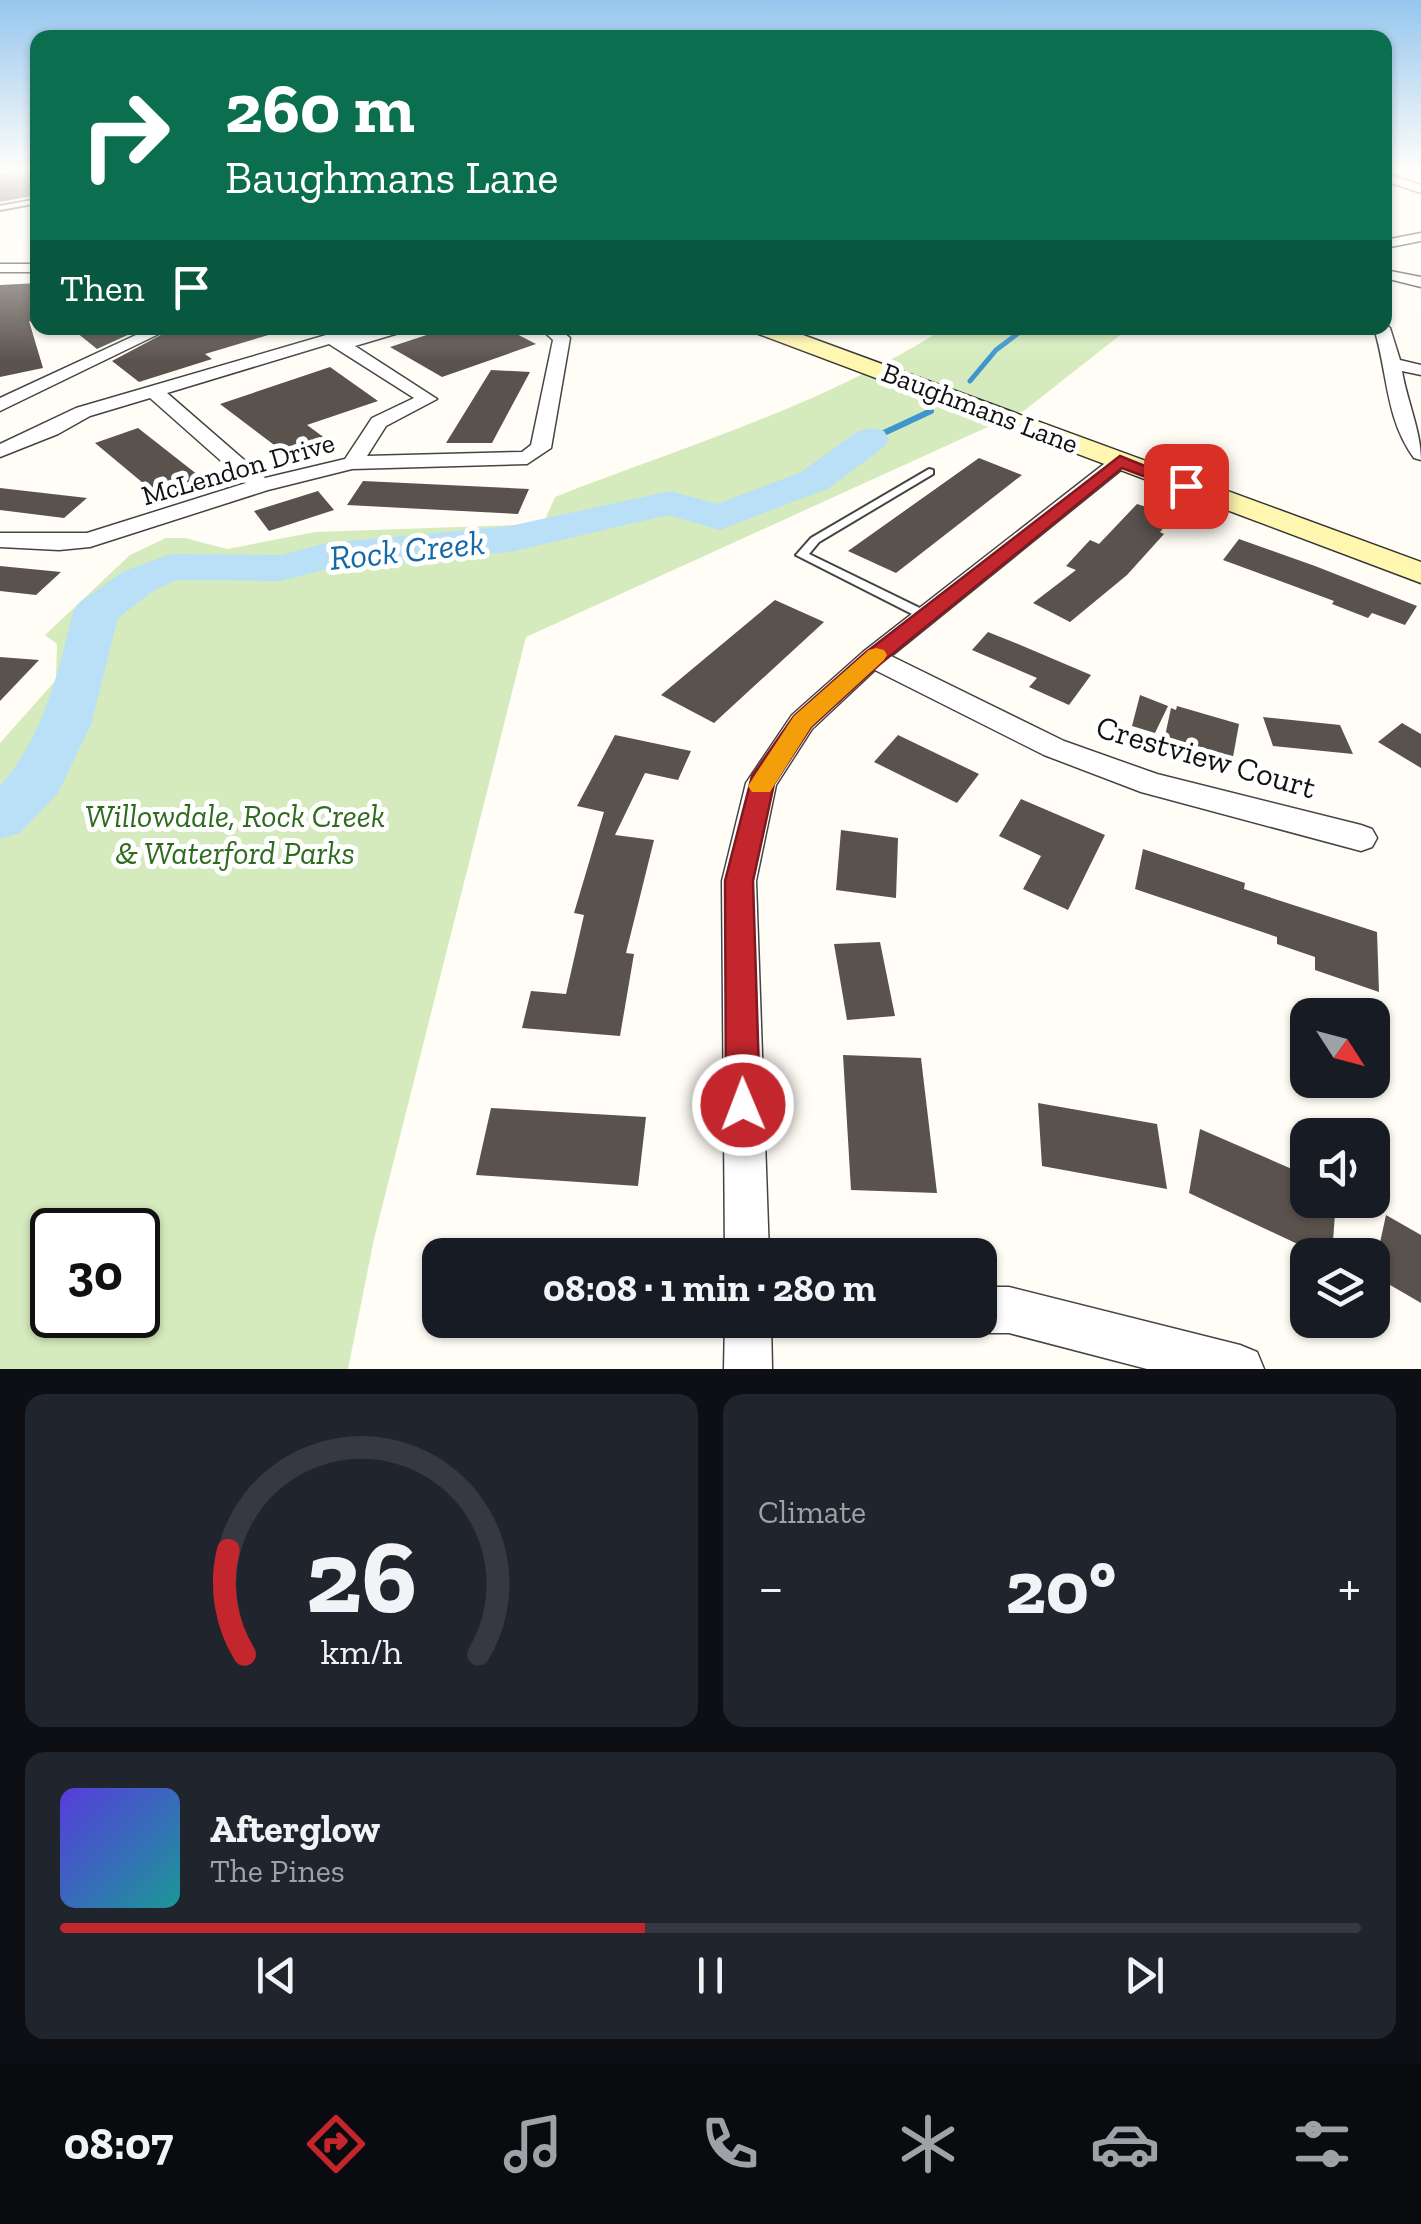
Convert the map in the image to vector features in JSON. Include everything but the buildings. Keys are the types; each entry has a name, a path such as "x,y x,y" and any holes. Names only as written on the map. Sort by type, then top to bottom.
{"main road":[{"name":"Baughmans Lane","path":"783,335 1421,573"}],"street":[{"path":"1392,243 1421,237"},
{"path":"0,268 30,268"},
{"path":"1392,276 1421,282"},
{"path":"0,407 149,335"},
{"path":"324,335 428,398 378,422 352,464"},
{"path":"336,342 351,335"},
{"path":"0,451 51,430 92,422 158,395 366,335"},
{"name":"McLendon Drive","path":"0,540 90,540 261,485 352,464 527,458 541,448 562,338 558,335"},
{"path":"1384,335 1398,414 1419,449"},
{"path":"1391,364 1421,370"},
{"path":"158,395 261,485"},
{"path":"0,407 51,430"},
{"path":"747,1238 739,881 761,783 802,722 872,658 1120,462"},
{"name":"Crestview Court","path":"872,658 1054,748 1152,784 1361,838"},
{"path":"997,1310 1240,1369"},
{"path":"748,1338 748,1369"}],"lane":[{"path":"926,616 802,554 814,540 929,472"}],"green space":[{"name":"Willowdale, Rock Creek & Waterford Parks","path":"933,335 1120,335 1025,410 526,637 374,1239 348,1369 0,1369 0,743 56,680 57,644 45,635 130,555 166,538 185,538 227,549 315,532 543,524 555,497 803,402"}],"waterway":[{"name":"Rock Creek","path":"970,381 996,350 1016,335"},
{"name":"Rock Creek","path":"871,439 931,411"},
{"name":"Rock Creek","path":"0,817 21,800 53,753 75,696 96,612 140,580 171,567 280,568 327,556 510,539 670,503 720,518 815,480 871,439"}],"slow traffic":[{"path":"761,786 802,722 876,655"}],"route":[{"path":"743,1105 739,881 761,783 802,722 872,658 1120,462 1186,486"}]}
